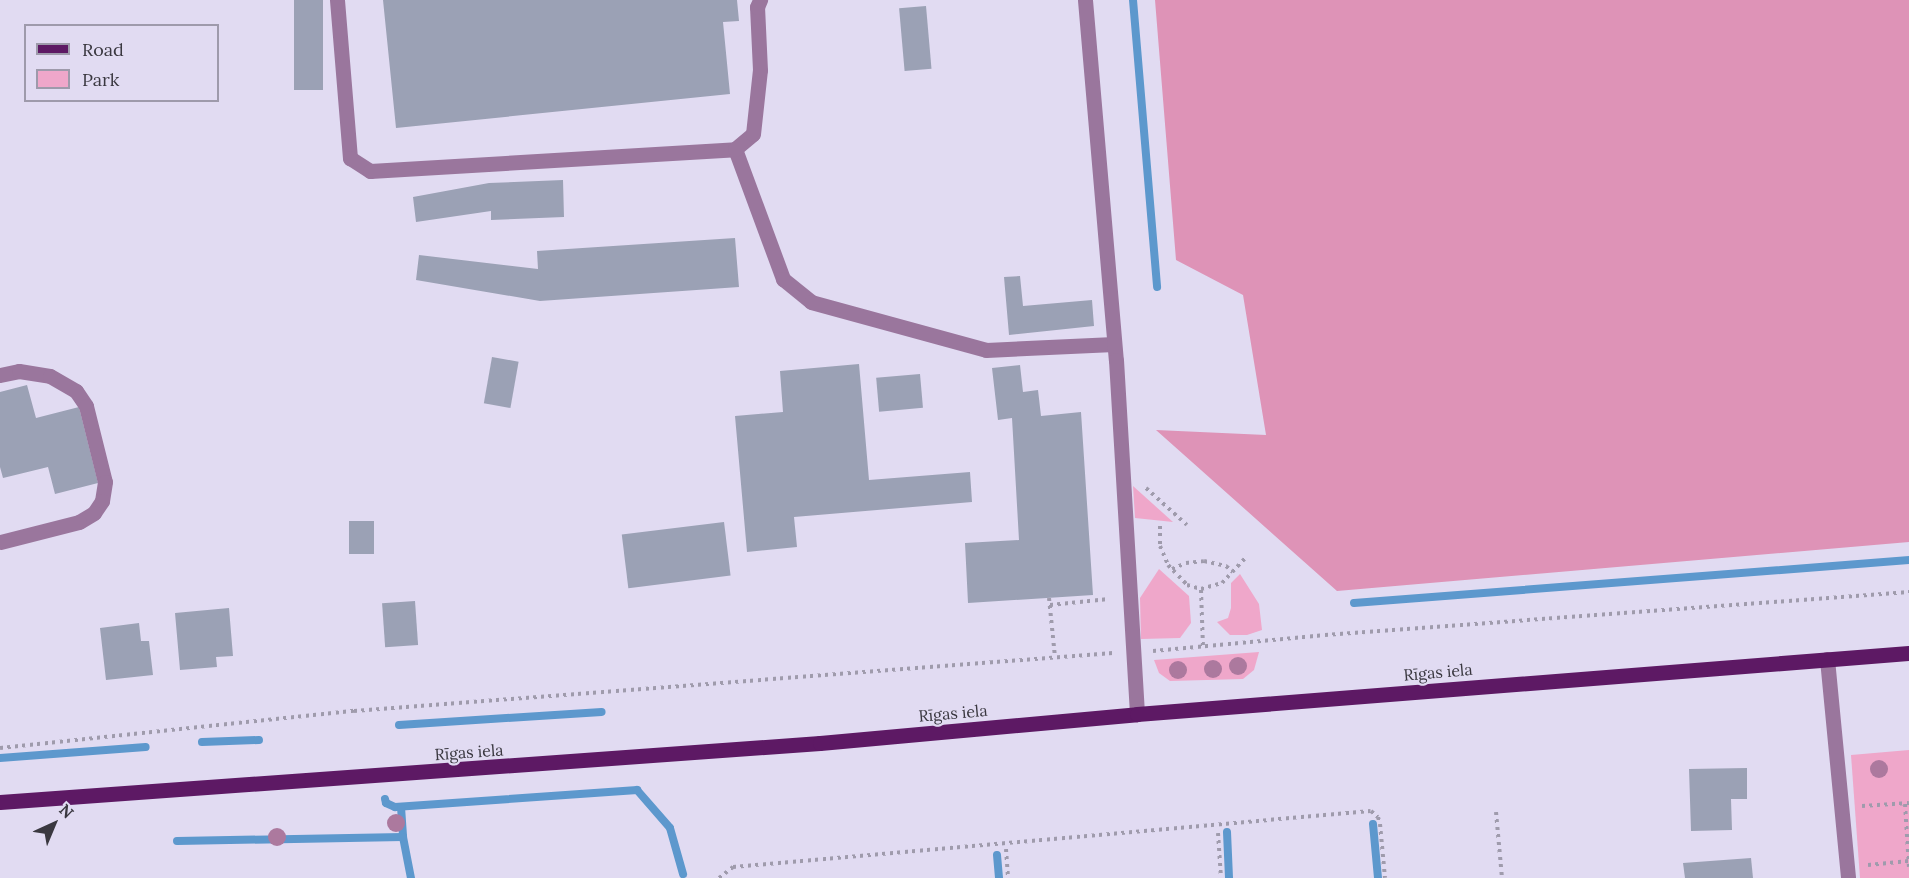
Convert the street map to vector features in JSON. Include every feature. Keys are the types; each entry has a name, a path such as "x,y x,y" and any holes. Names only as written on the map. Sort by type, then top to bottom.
{"main road":[{"name":"Rīgas iela","path":"0,802 820,743 1137,714 1909,653"}],"street":[{"path":"337,0 350,158 370,171 735,149 753,134 760,70 757,7 760,0"},
{"path":"1085,0 1114,344 1131,651 1137,714"},
{"path":"735,149 783,279 811,302 986,350 1114,344"},
{"path":"0,375 19,371 50,376 76,391 86,406 105,482 102,501 94,513 79,522 0,542"},
{"path":"1827,659 1847,873"}],"path":[{"path":"1123,478 1134,477 1187,525"},
{"path":"1160,526 1160,546 1172,569 1187,585 1201,589 1222,583 1245,558"},
{"path":"1172,569 1186,563 1204,561 1226,566 1233,572"},
{"path":"1201,589 1203,646"},
{"path":"0,748 354,711 1909,592"},
{"path":"1050,605 1128,597"},
{"path":"1049,598 1055,657"},
{"path":"1840,807 1907,804 1909,867"},
{"path":"719,878 733,867 1371,812 1378,817 1380,825 1385,878"},
{"path":"1496,813 1502,878"},
{"path":"1218,833 1221,878"},
{"path":"1006,849 1008,878"},
{"path":"1847,873 1909,861"}],"green space":[{"path":"1133,486 1173,522 1135,518"},
{"path":"1159,569 1189,596 1191,623 1180,638 1141,639 1140,598"},
{"path":"1240,574 1259,604 1262,630 1247,635 1230,635 1217,622 1228,618 1231,608 1231,583"},
{"path":"1259,652 1254,670 1243,679 1170,681 1159,673 1154,660"},
{"path":"1909,750 1909,878 1860,878 1851,755"}],"shaded area":[{"path":"1155,0 1909,0 1909,542 1337,591 1156,430 1266,435 1243,295 1176,260"}],"building":[{"path":"294,0 323,0 323,90 294,90"},
{"path":"383,0 737,0 739,21 723,22 730,94 396,128"},
{"path":"926,6 931,69 905,71 899,8"},
{"path":"563,180 564,217 491,220 491,211 416,222 413,197 489,183"},
{"path":"735,238 739,287 540,301 416,280 419,255 538,269 537,251"},
{"path":"1020,276 1023,306 1092,300 1094,326 1009,335 1004,277"},
{"path":"492,357 519,362 510,408 484,403"},
{"path":"859,364 869,480 970,472 972,502 794,517 797,547 747,552 735,416 783,412 780,371"},
{"path":"1020,365 1023,392 1038,390 1041,416 1081,412 1093,595 968,603 965,543 1019,540 1012,418 998,420 992,368"},
{"path":"920,374 923,408 879,412 876,378"},
{"path":"27,385 36,418 79,407 98,483 55,494 48,467 3,478 0,467 0,392"},
{"path":"349,521 374,521 374,554 349,554"},
{"path":"724,522 731,576 628,588 622,535"},
{"path":"415,601 418,645 385,647 382,603"},
{"path":"229,608 233,656 216,657 217,667 180,670 175,613"},
{"path":"139,623 141,641 149,641 153,675 106,680 100,628"},
{"path":"1747,768 1747,799 1731,799 1732,830 1691,831 1689,769"},
{"path":"1751,858 1753,878 1685,878 1683,863"}],"waterway":[{"path":"1133,0 1157,287"},
{"path":"1354,603 1909,560"},
{"path":"399,725 602,712"},
{"path":"202,742 259,740"},
{"path":"0,758 146,747"},
{"path":"385,799 386,803 395,807 637,790 670,828 683,874"},
{"path":"401,807 403,837 411,878"},
{"path":"1373,824 1378,878"},
{"path":"1227,832 1229,878"},
{"path":"177,841 403,837"},
{"path":"997,855 999,878"}]}
